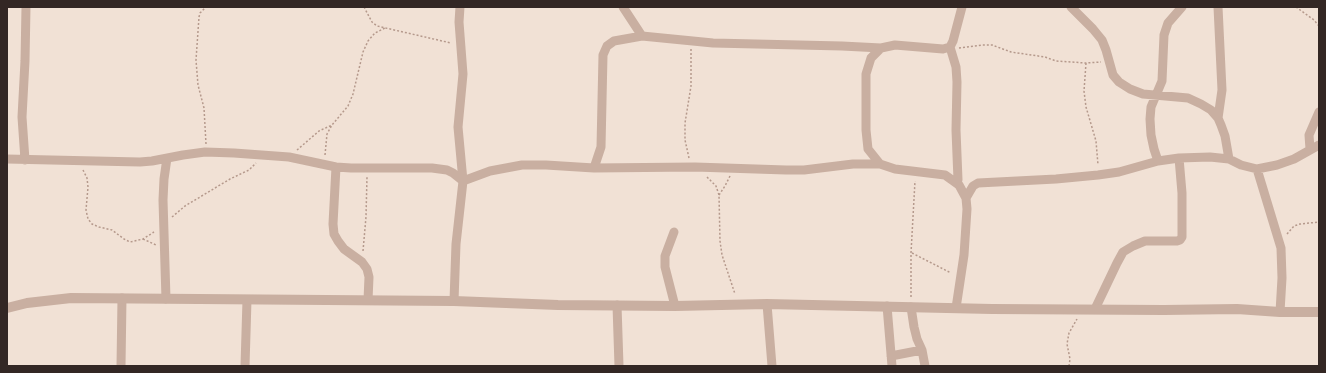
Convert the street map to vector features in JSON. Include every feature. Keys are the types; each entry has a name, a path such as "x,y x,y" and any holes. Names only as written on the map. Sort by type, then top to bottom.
{"street":[{"path":"25,160 22,116 26,7"},
{"path":"454,301 458,216 463,181 458,127 463,74 459,22 460,7"},
{"path":"623,7 642,36"},
{"path":"956,308 962,279 967,209 966,198 956,180 957,82 956,67 950,48 962,7"},
{"path":"1071,7 1102,40 1113,75 1119,82 1130,89 1143,94 1188,98 1211,110 1218,118 1225,136 1229,159"},
{"path":"1158,161 1151,134 1150,119 1152,108 1162,81 1164,35 1168,23 1182,7"},
{"path":"1218,7 1222,90 1218,118"},
{"path":"594,168 601,147 603,55 607,46 614,41 642,36 714,43 881,48 895,45 943,49 950,48"},
{"path":"880,164 868,148 866,130 866,74 871,58 881,48"},
{"path":"1310,149 1310,135 1319,112"},
{"path":"463,181 490,172 522,165 594,168 695,167 804,170 853,164 880,164 895,169 945,175 956,180 978,183 1098,175 1119,172 1158,161 1179,158 1210,157 1229,159 1241,165 1257,169 1277,165 1294,159 1319,145"},
{"path":"853,164 860,160 868,148"},
{"path":"7,159 140,162 206,152 289,157 336,167 367,169 432,168 447,170 463,181"},
{"path":"166,299 163,225 164,179 167,158"},
{"path":"1090,309 1123,252 1145,241 1176,241 1180,240 1182,237 1182,193 1179,158"},
{"path":"336,167 332,224 334,234 344,249 362,262 367,269 369,277 368,300"},
{"path":"1257,169 1280,244 1282,278 1280,312"},
{"path":"966,198 973,186 978,183"},
{"path":"674,232 665,256 665,267 675,306"},
{"path":"7,308 27,303 71,298 122,298 454,301 558,305 675,306 767,304 956,308 1237,309 1280,312 1319,312"},
{"path":"121,366 122,298"},
{"path":"245,366 247,300"},
{"path":"767,304 772,366"},
{"path":"617,305 619,366"},
{"path":"887,306 892,366"},
{"path":"911,307 917,339 922,350 925,366"},
{"path":"891,356 922,350"}],"path":[{"path":"206,7 200,13 199,17 196,60 198,85 204,108 206,152"},
{"path":"364,7 372,22 377,26 461,45"},
{"path":"1281,7 1292,7"},
{"path":"1296,7 1314,20 1319,26"},
{"path":"325,165 327,134 332,125 348,106 353,94 363,52 368,41 375,33 385,28"},
{"path":"690,41 691,86 685,123 685,140 689,158 695,167 709,178 716,186 719,195 720,241 722,255 737,304"},
{"path":"950,48 992,45 1011,52 1045,57 1056,61 1086,63 1109,61"},
{"path":"1086,63 1084,91 1086,107 1096,141 1098,175"},
{"path":"289,157 319,131 332,125"},
{"path":"77,161 87,178 88,187 86,210 88,219 92,224 112,230 130,242 143,239 163,225 185,206 230,179 249,170 265,155"},
{"path":"362,262 366,217 367,169"},
{"path":"719,195 725,186 732,169"},
{"path":"911,307 911,253 915,172"},
{"path":"1280,244 1294,226 1319,222"},
{"path":"143,239 164,250"},
{"path":"911,253 962,279"},
{"path":"1069,366 1070,359 1067,344 1069,333 1073,324 1090,309"}]}
